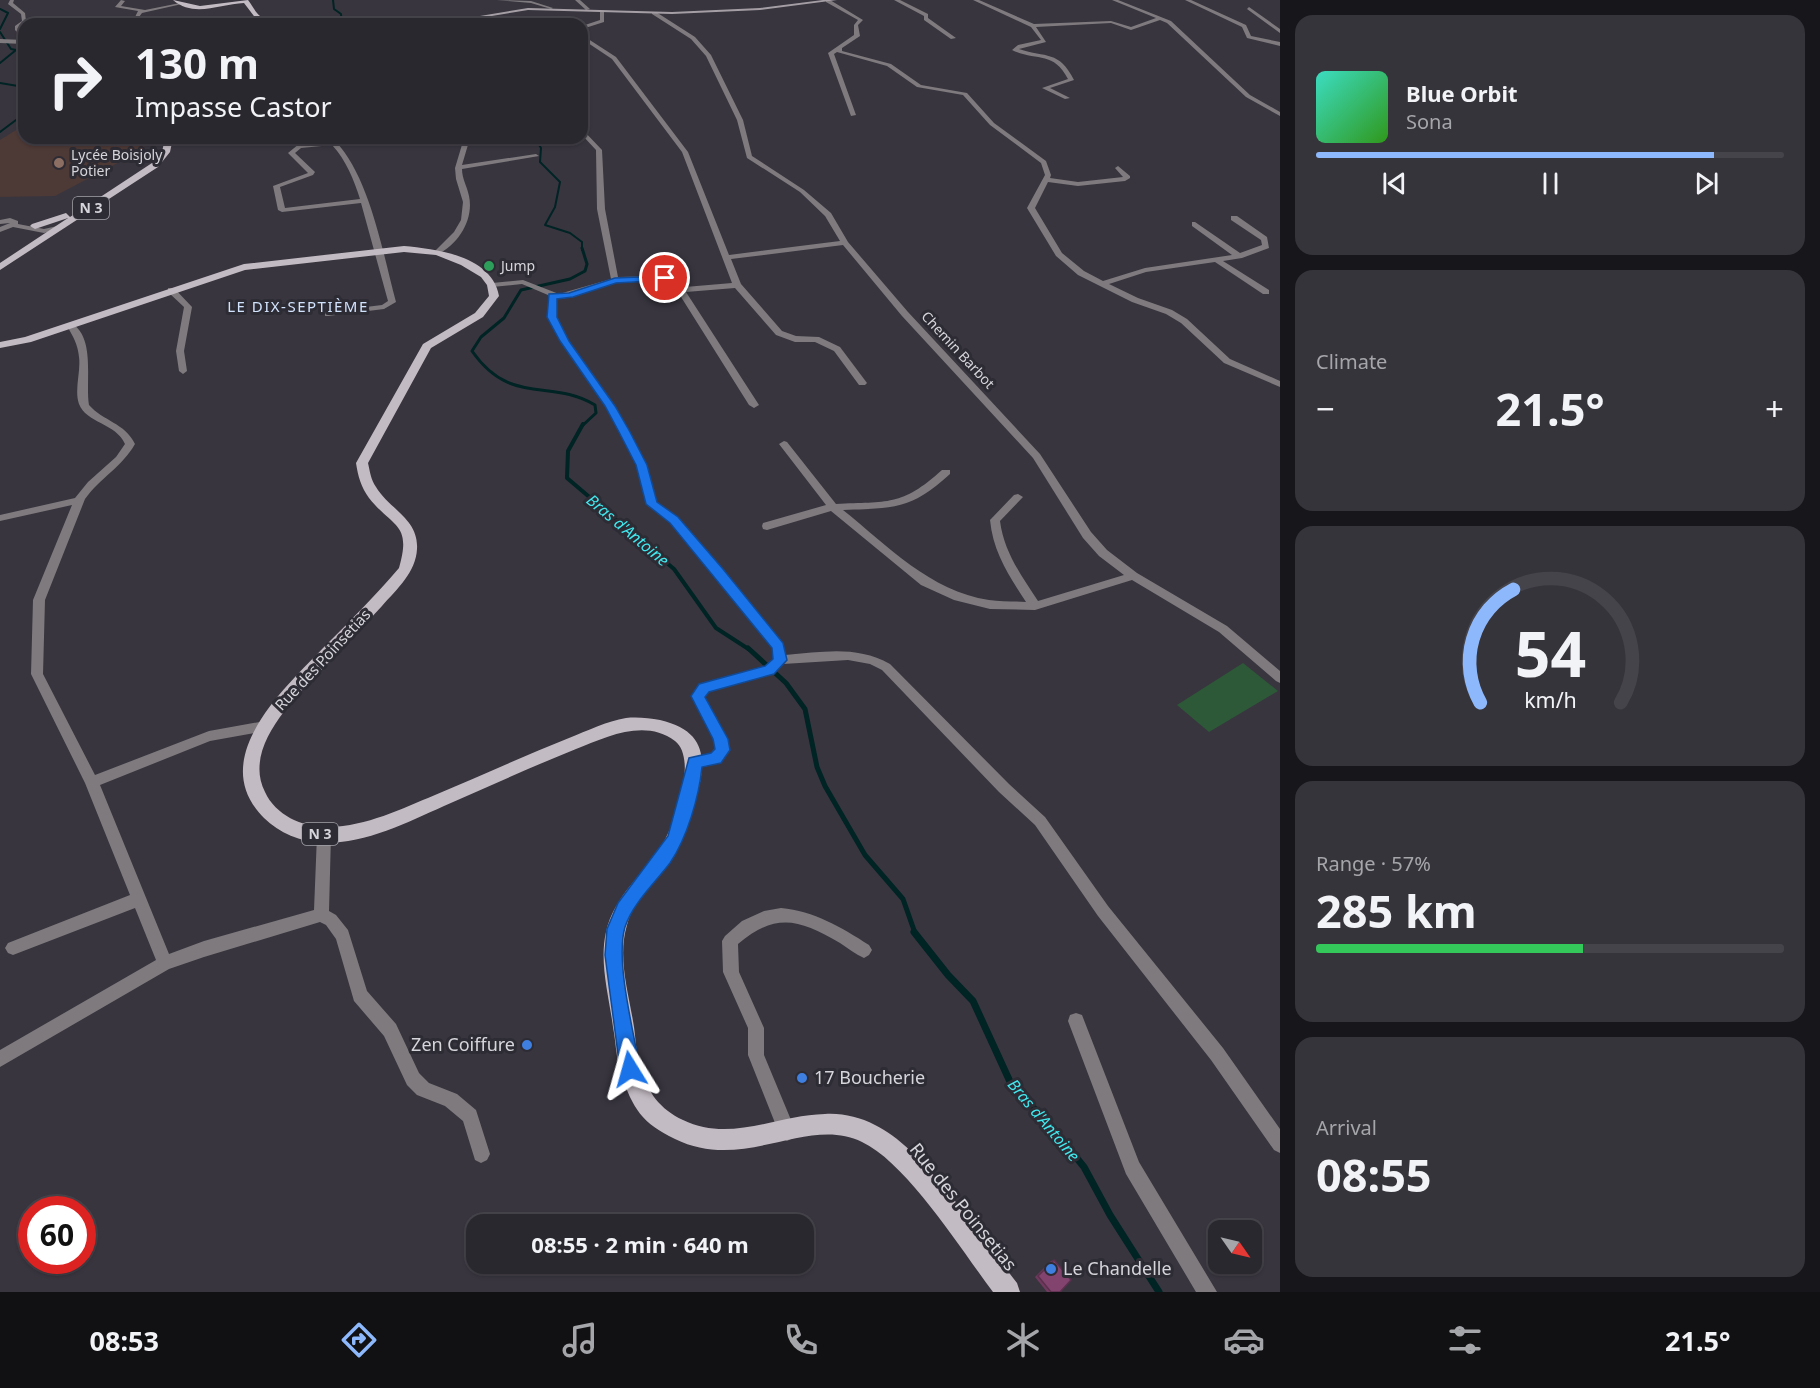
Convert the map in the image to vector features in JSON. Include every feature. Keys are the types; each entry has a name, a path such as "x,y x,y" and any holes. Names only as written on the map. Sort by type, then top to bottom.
{"main road":[{"path":"178,2 198,6 240,0 249,4 260,17 264,18"},
{"path":"475,18 520,10 551,8 654,13 749,10 832,1"},
{"name":"N 3","path":"41,229 152,163 160,144"},
{"name":"N 3","path":"0,267 155,165 166,152 168,144"},
{"path":"0,260 41,229"},
{"path":"0,345 27,340 71,326 244,267 404,249 438,252 472,267 492,285"},
{"name":"Rue des Poinsetias","path":"492,285 494,296 488,307 436,339 423,351 362,463 362,479 372,495 405,525 412,540 411,556 405,570 292,691 265,726 252,768 256,796 270,814 285,824 304,832 324,835 368,829 623,725 645,722 663,726 688,745 695,762 693,777 675,838 666,855 624,908 616,929 613,955 630,1069 650,1111 685,1136 717,1142 787,1132 815,1125 846,1125 871,1134 906,1163 1008,1292"}],"street":[{"path":"12,0 10,3 23,13 24,18"},
{"path":"499,0 531,2 551,8"},
{"path":"578,0 588,9"},
{"path":"896,0 926,15 926,19 953,38"},
{"path":"975,0 1033,26 1111,22 1131,29 1161,18"},
{"path":"1114,0 1169,22 1248,96 1280,114"},
{"path":"1187,0 1244,26 1249,37 1280,44"},
{"path":"832,1 861,20 856,25 857,36 844,43 831,55 853,115"},
{"path":"123,2 117,7 145,11"},
{"path":"137,18 145,11 178,2"},
{"path":"1250,8 1280,31"},
{"path":"588,26 602,21 602,11"},
{"name":"Chemin Barbot","path":"654,13 693,38 708,55 740,120 749,157 802,191 828,215 845,243 905,314 1036,456 1087,535 1103,553 1133,576 1223,628 1280,678"},
{"path":"1033,26 1044,41 1020,46 1015,50 1055,57 1060,61 1071,80 1045,88 1066,98"},
{"path":"0,41 18,42"},
{"path":"588,41 614,58 685,152 728,257 737,285 779,333 795,339 816,339 837,349 862,383"},
{"path":"839,49 845,54 889,65 919,86 965,94 992,124 1044,162 1048,171 1047,180 1031,208 1059,254 1081,273 1101,284 1135,300 1169,312 1184,321 1227,361 1280,384"},
{"path":"588,138 599,150 601,209 615,280"},
{"path":"326,144 294,148 291,153 312,172 276,186 282,210 364,201"},
{"path":"327,314 392,302 364,201 347,156 335,144"},
{"path":"438,252 462,229 466,198 459,178 459,166 465,144"},
{"path":"459,166 536,156"},
{"path":"1047,180 1078,183 1125,180 1128,177 1118,168"},
{"path":"1101,284 1145,270 1217,260 1262,249 1266,243 1234,218"},
{"path":"0,222 13,221 15,226"},
{"path":"1195,224 1239,256"},
{"path":"0,230 15,226 41,229 62,227"},
{"path":"28,248 41,229"},
{"path":"728,257 845,243"},
{"path":"1217,260 1266,292"},
{"path":"492,285 523,282 552,296 570,296 615,280 665,278 680,289 754,405"},
{"path":"680,289 737,285"},
{"path":"171,290 188,307 180,351 183,370"},
{"path":"552,296 552,317 565,341 625,432 641,465 652,504 674,520 719,572 778,646 780,660"},
{"path":"71,326 82,342 86,355 84,405 97,417 123,430 130,444 126,452 91,484 79,500 39,600 36,674 92,782 165,963"},
{"path":"784,444 833,507 925,582 958,597 990,605 1035,606 1133,576"},
{"path":"767,526 833,507 871,507 907,502 926,492 946,472"},
{"path":"1018,497 995,520 996,537 1005,558 1035,606"},
{"path":"0,518 79,500"},
{"path":"695,762 716,758 722,750 721,739 698,696 704,688 770,670 780,660 854,654 876,660 886,667 1004,788 1040,821 1103,911 1217,1054 1280,1144"},
{"path":"92,782 209,735 265,726"},
{"path":"321,915 324,835"},
{"path":"13,948 139,899"},
{"path":"0,1059 165,963 204,949 321,915 331,920 343,935 360,995 390,1030 413,1079 423,1089 451,1100 470,1116 481,1154"},
{"path":"787,1132 756,1055 756,1028 731,972 730,941 754,921 779,915 796,915 819,922 864,950"},
{"path":"1076,1021 1132,1168 1207,1292"}],"shaded area":[{"name":"Lycée Boisjoly Potier","path":"18,129 18,144 145,144 144,148 131,156 55,196 0,197 0,140"}],"green space":[{"path":"1243,663 1278,691 1209,732 1177,705"}],"building":[{"name":"Le Chandelle","path":"1054,1260 1071,1280 1060,1292 1051,1292 1038,1276"}],"waterway":[{"name":"Bras d'Antoine","path":"333,0 334,9 341,14 341,18"},
{"path":"0,9 8,13 0,29"},
{"path":"0,32 11,49 16,50 0,63"},
{"path":"0,83 18,86"},
{"path":"0,132 18,118"},
{"name":"Bras d'Antoine","path":"539,144 541,148 540,162 560,182 555,207 545,225 570,233 582,242 582,248"},
{"name":"Bras d'Antoine","path":"582,248 587,264 585,271 570,279 521,290 504,318 481,337 472,351 487,368 501,379 516,386 563,393 579,397 595,405 596,413 582,426"},
{"name":"Bras d'Antoine","path":"583,424 568,451 567,478 674,569 716,628 750,650"},
{"name":"Bras d'Antoine","path":"748,648 786,683 805,709 817,767 825,786 865,855 903,899 915,933"},
{"name":"Bras d'Antoine","path":"914,932 948,975 973,1001 1012,1086 1049,1124 1084,1167 1110,1215 1159,1292"}],"place":[{"name":"Lycée Boisjoly Potier","path":"59,163"},
{"name":"Jump","path":"489,266"},
{"name":"Zen Coiffure","path":"527,1045"},
{"name":"17 Boucherie","path":"802,1078"},
{"name":"Le Chandelle","path":"1051,1269"}],"district":[{"name":"LE DIX-SEPTIÈME","path":"298,307"}],"route":[{"path":"630,1069 613,955 616,929 624,908 646,877 666,855 675,838 683,815 695,762 716,758 722,750 721,739 698,696 704,688 770,670 780,660 778,646 719,572 674,520 652,504 641,465 625,432 610,406 587,377 552,317 552,296 570,296 615,280 665,278"}]}
